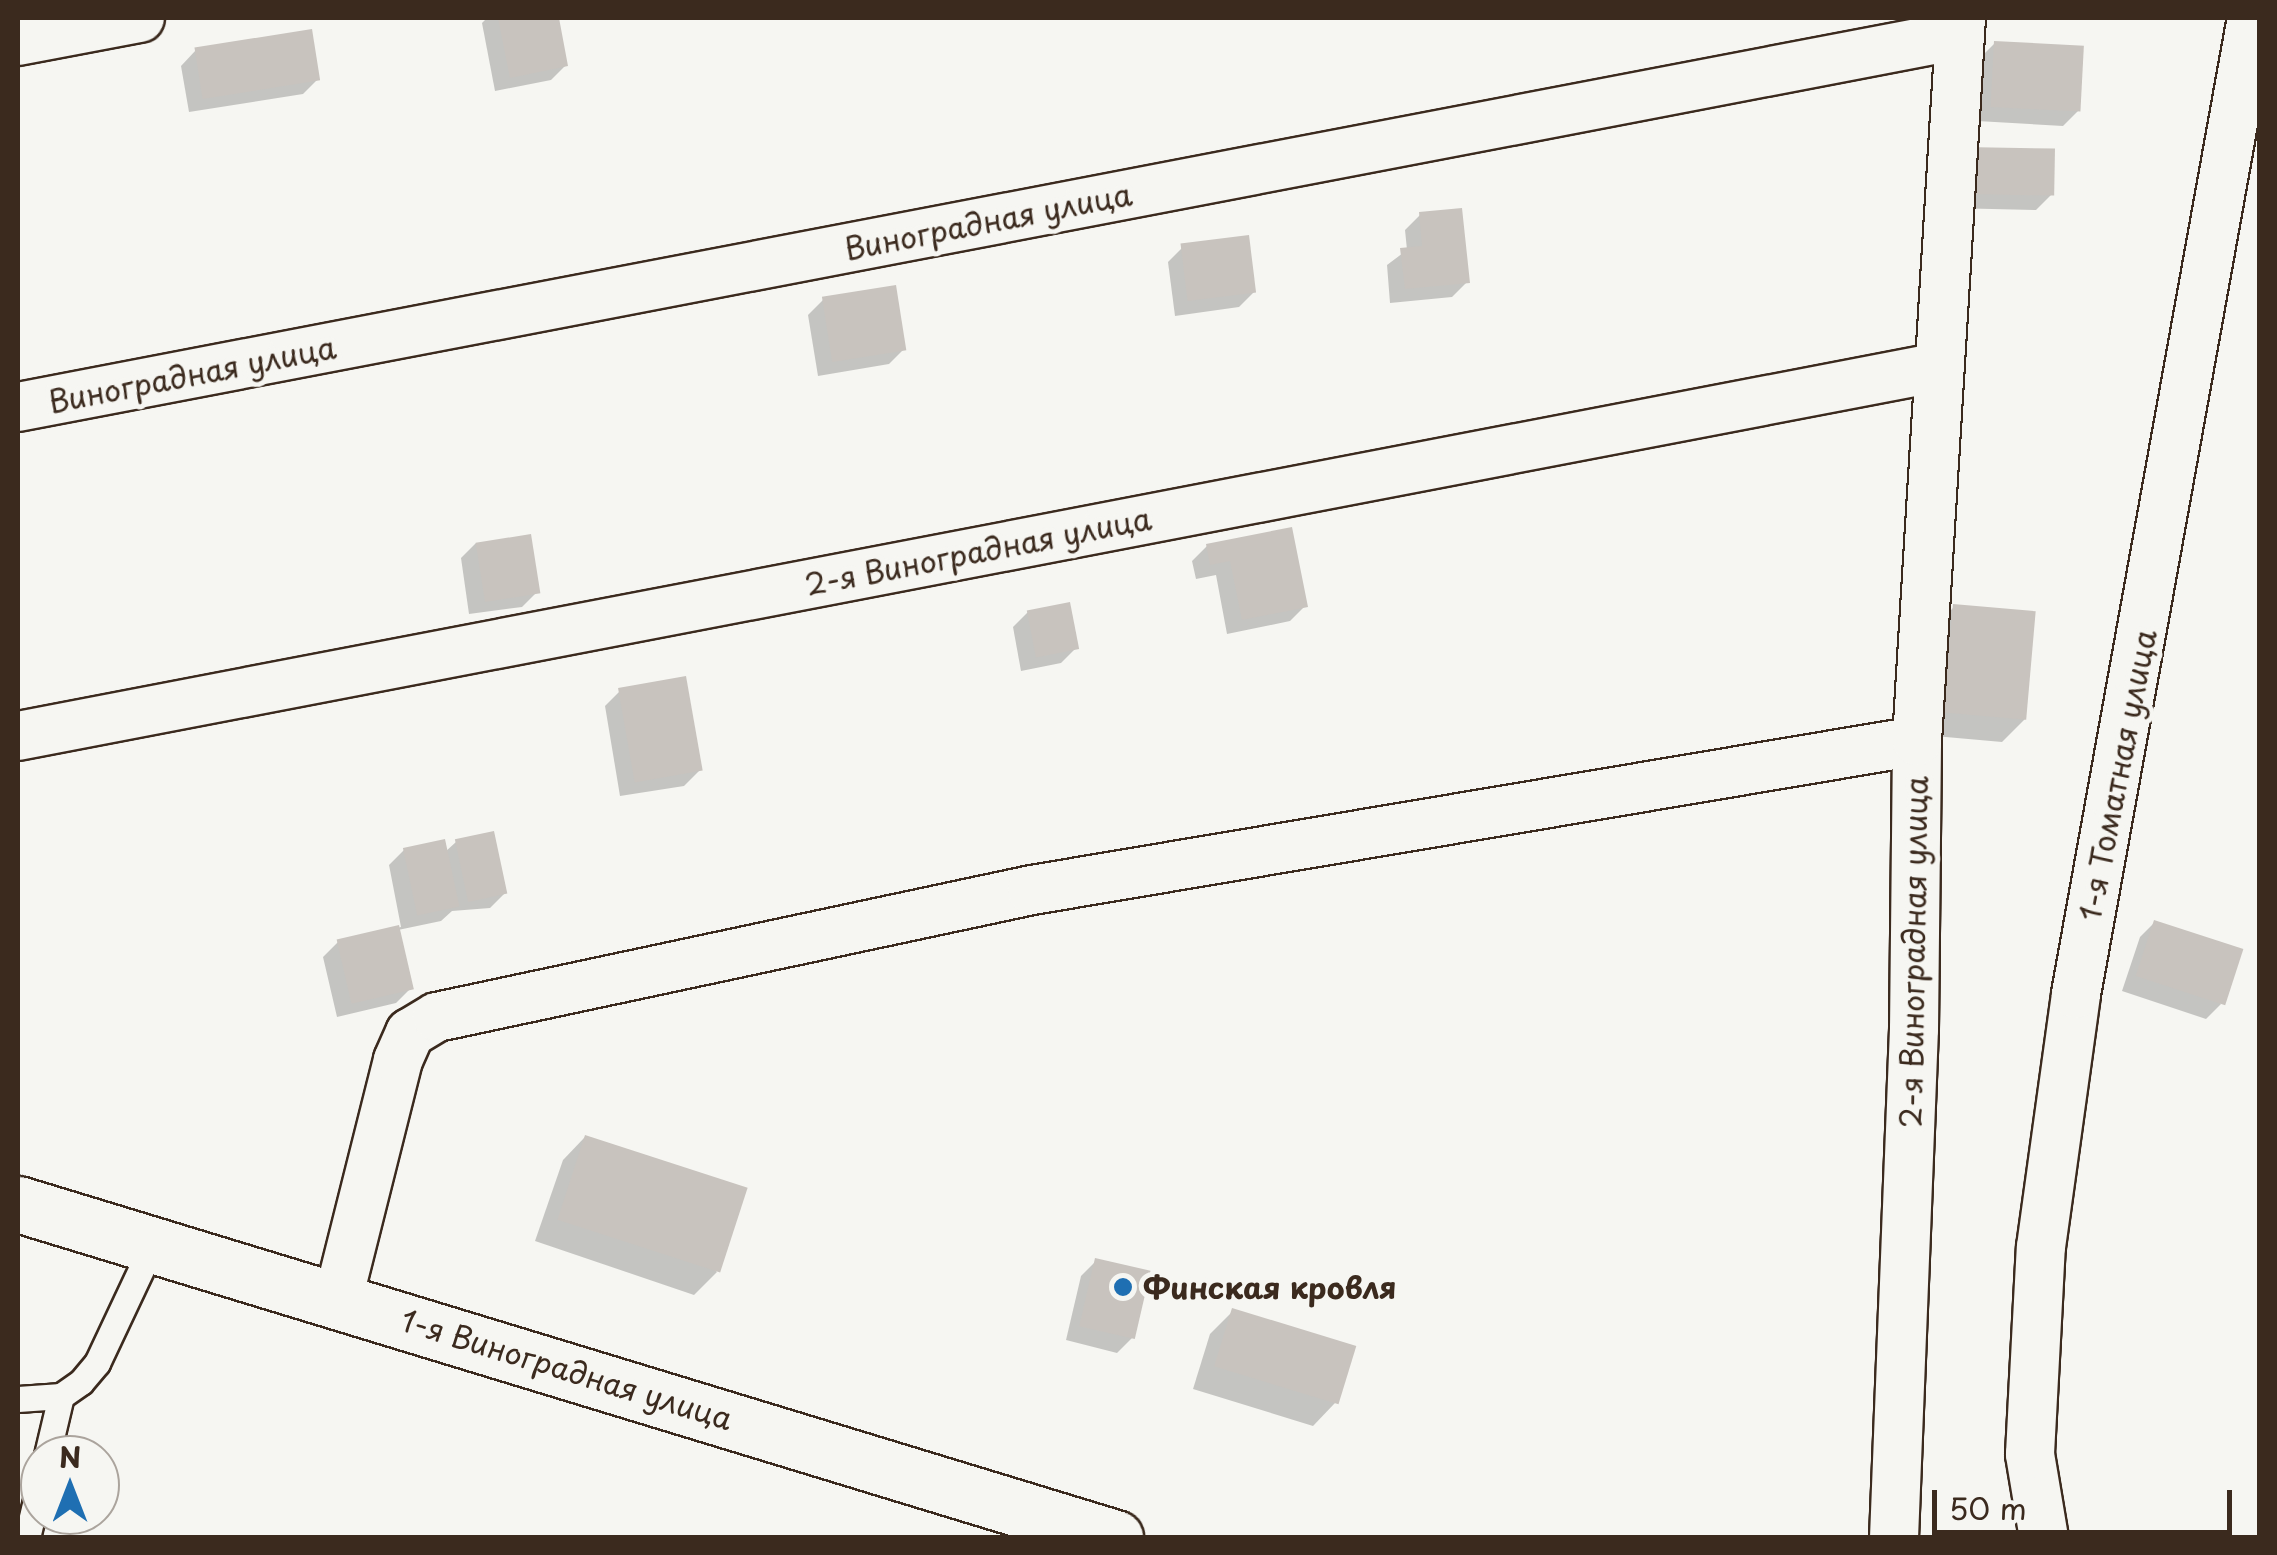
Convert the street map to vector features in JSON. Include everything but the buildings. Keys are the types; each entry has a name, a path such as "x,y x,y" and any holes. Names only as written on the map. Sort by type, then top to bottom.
{"main road":[{"name":"1-я Виноградная улица","path":"18,1204 1115,1538"}],"street":[{"path":"18,40 140,18"},
{"name":"1-я Томатная улица","path":"2044,1538 2030,1454 2031,1384 2054,1150 2076,994 2252,18"},
{"name":"2-я Виноградная улица","path":"1894,1538 1914,1029 1917,741 1960,26"},
{"name":"Виноградная улица","path":"18,407 1960,26"},
{"name":"2-я Виноградная улица","path":"18,736 1940,367"},
{"path":"338,1299 398,1060 410,1033 437,1017 1032,890 1917,741"}],"lane":[{"path":"52,1435 61,1396 97,1363 153,1244"},
{"path":"18,1399 61,1396"}],"place":[{"name":"Финская кровля","path":"1123,1287"}]}
